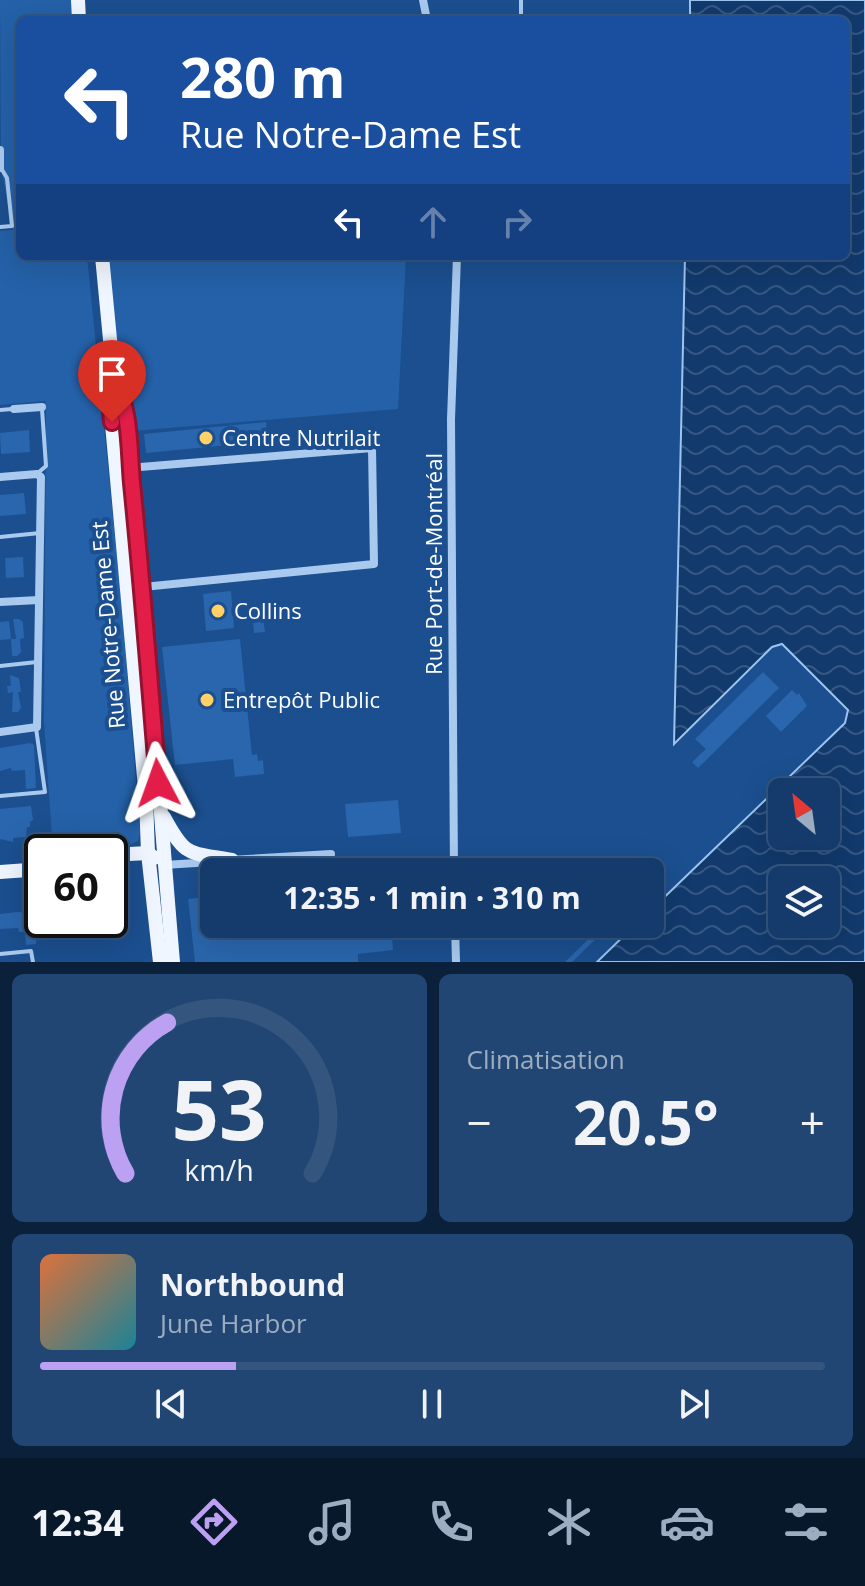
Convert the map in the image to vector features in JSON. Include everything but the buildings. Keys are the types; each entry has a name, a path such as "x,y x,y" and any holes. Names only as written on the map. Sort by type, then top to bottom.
{"main road":[{"name":"Rue Notre-Dame Est","path":"102,260 114,381 109,391 143,587 173,962"},
{"name":"Rue Notre-Dame Est","path":"123,468 148,857 160,962"},
{"path":"160,811 182,847 189,852 221,858"},
{"path":"128,856 148,857 164,865"},
{"path":"128,860 148,857"},
{"path":"0,863 24,861"},
{"path":"0,872 24,870"}],"street":[{"path":"0,150 1,168"},
{"name":"Rue Port-de-Montréal","path":"454,858 451,419 457,260"},
{"path":"14,409 42,407"},
{"path":"123,468 372,448 374,564 143,587"},
{"path":"0,477 37,474 41,477 42,533 36,728 0,732"},
{"path":"0,602 39,600"},
{"path":"265,858 331,854"},
{"path":"164,865 200,862"},
{"path":"455,938 456,962"}],"lane":[{"path":"0,227 12,226 6,176 1,168"},
{"path":"37,474 46,466 42,407"},
{"path":"0,410 14,409"},
{"path":"0,537 42,533"},
{"path":"0,666 38,662"},
{"path":"0,796 45,792 36,728"},
{"path":"0,954 31,951 33,962"}],"shaded area":[{"path":"0,0 77,0 79,16 16,16 16,260 87,260 122,607 140,832 138,841 128,846 128,834 52,834 44,722 46,409 45,401 0,405 0,231 13,230 1,168"},
{"path":"105,260 406,260 398,409 121,432"}],"water":[{"path":"690,0 865,0 865,962 597,962 622,938 664,938 664,898 768,797 768,850 840,850 840,778 788,778 845,723 848,710 782,644 772,647 674,744 685,260 850,260 850,16 690,16"}],"place":[{"name":"Centre Nutrilait","path":"206,438"},
{"name":"Collins","path":"218,611"},
{"name":"Entrepôt Public","path":"207,700"}],"route":[{"path":"112,422 109,391 114,381 121,392 126,428 143,587 158,783"}]}
